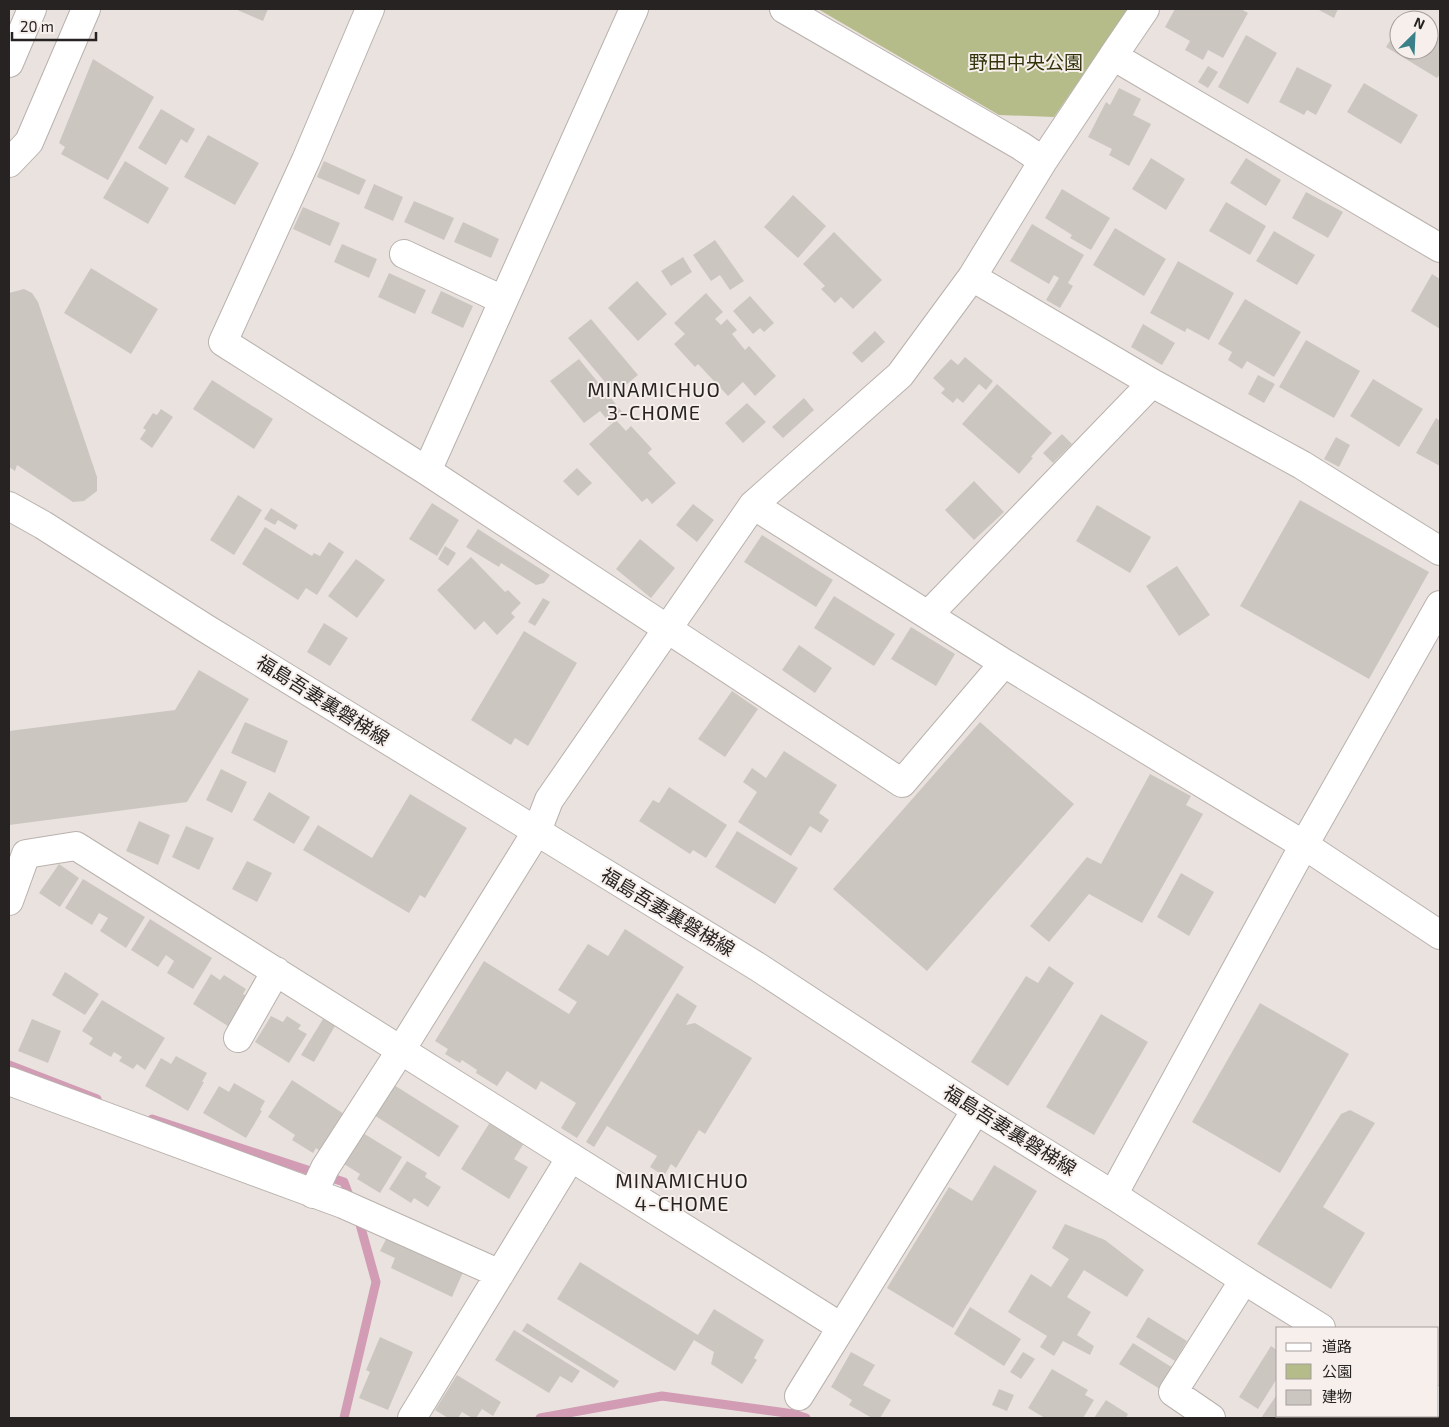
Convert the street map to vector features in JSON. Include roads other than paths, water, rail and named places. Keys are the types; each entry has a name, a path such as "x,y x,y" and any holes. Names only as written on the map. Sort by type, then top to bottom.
{"main road":[{"path":"9,63 32,9"},
{"path":"9,163 29,142 86,9"},
{"path":"370,9 306,160 223,342 427,471 902,783 1004,663"},
{"path":"427,471 634,9"},
{"path":"784,9 1021,146 1043,161"},
{"path":"319,1181 537,832 549,800 753,505 900,375 972,277 1043,161 1145,9"},
{"path":"1113,56 1440,248"},
{"path":"404,254 503,300"},
{"path":"972,277 1152,383 1302,465 1440,551"},
{"path":"929,614 1152,383"},
{"path":"753,505 929,614 1004,663 1304,845 1440,935"},
{"name":"福島吾妻裏磐梯線","path":"9,506 43,525 205,628 758,967 976,1110 1114,1195 1319,1327"},
{"path":"1114,1195 1304,845 1440,605"},
{"path":"9,901 26,854 76,846 841,1327"},
{"path":"238,1038 276,971"},
{"path":"9,1082 319,1181 343,1204 374,1216 500,1274"},
{"path":"799,1396 976,1110"},
{"path":"412,1418 571,1157"},
{"path":"1211,1418 1173,1392 1244,1280"}],"waterway":[{"path":"9,1065 97,1099"},
{"path":"152,1119 344,1182 351,1201"},
{"path":"344,1418 376,1282 358,1217"},
{"path":"540,1418 662,1396 794,1414 806,1418"}],"district":[{"name":"MINAMICHUO 3-CHOME","path":"654,402"},
{"name":"MINAMICHUO 4-CHOME","path":"682,1192"}],"park label":[{"name":"野田中央公園","path":"1026,62"}]}
